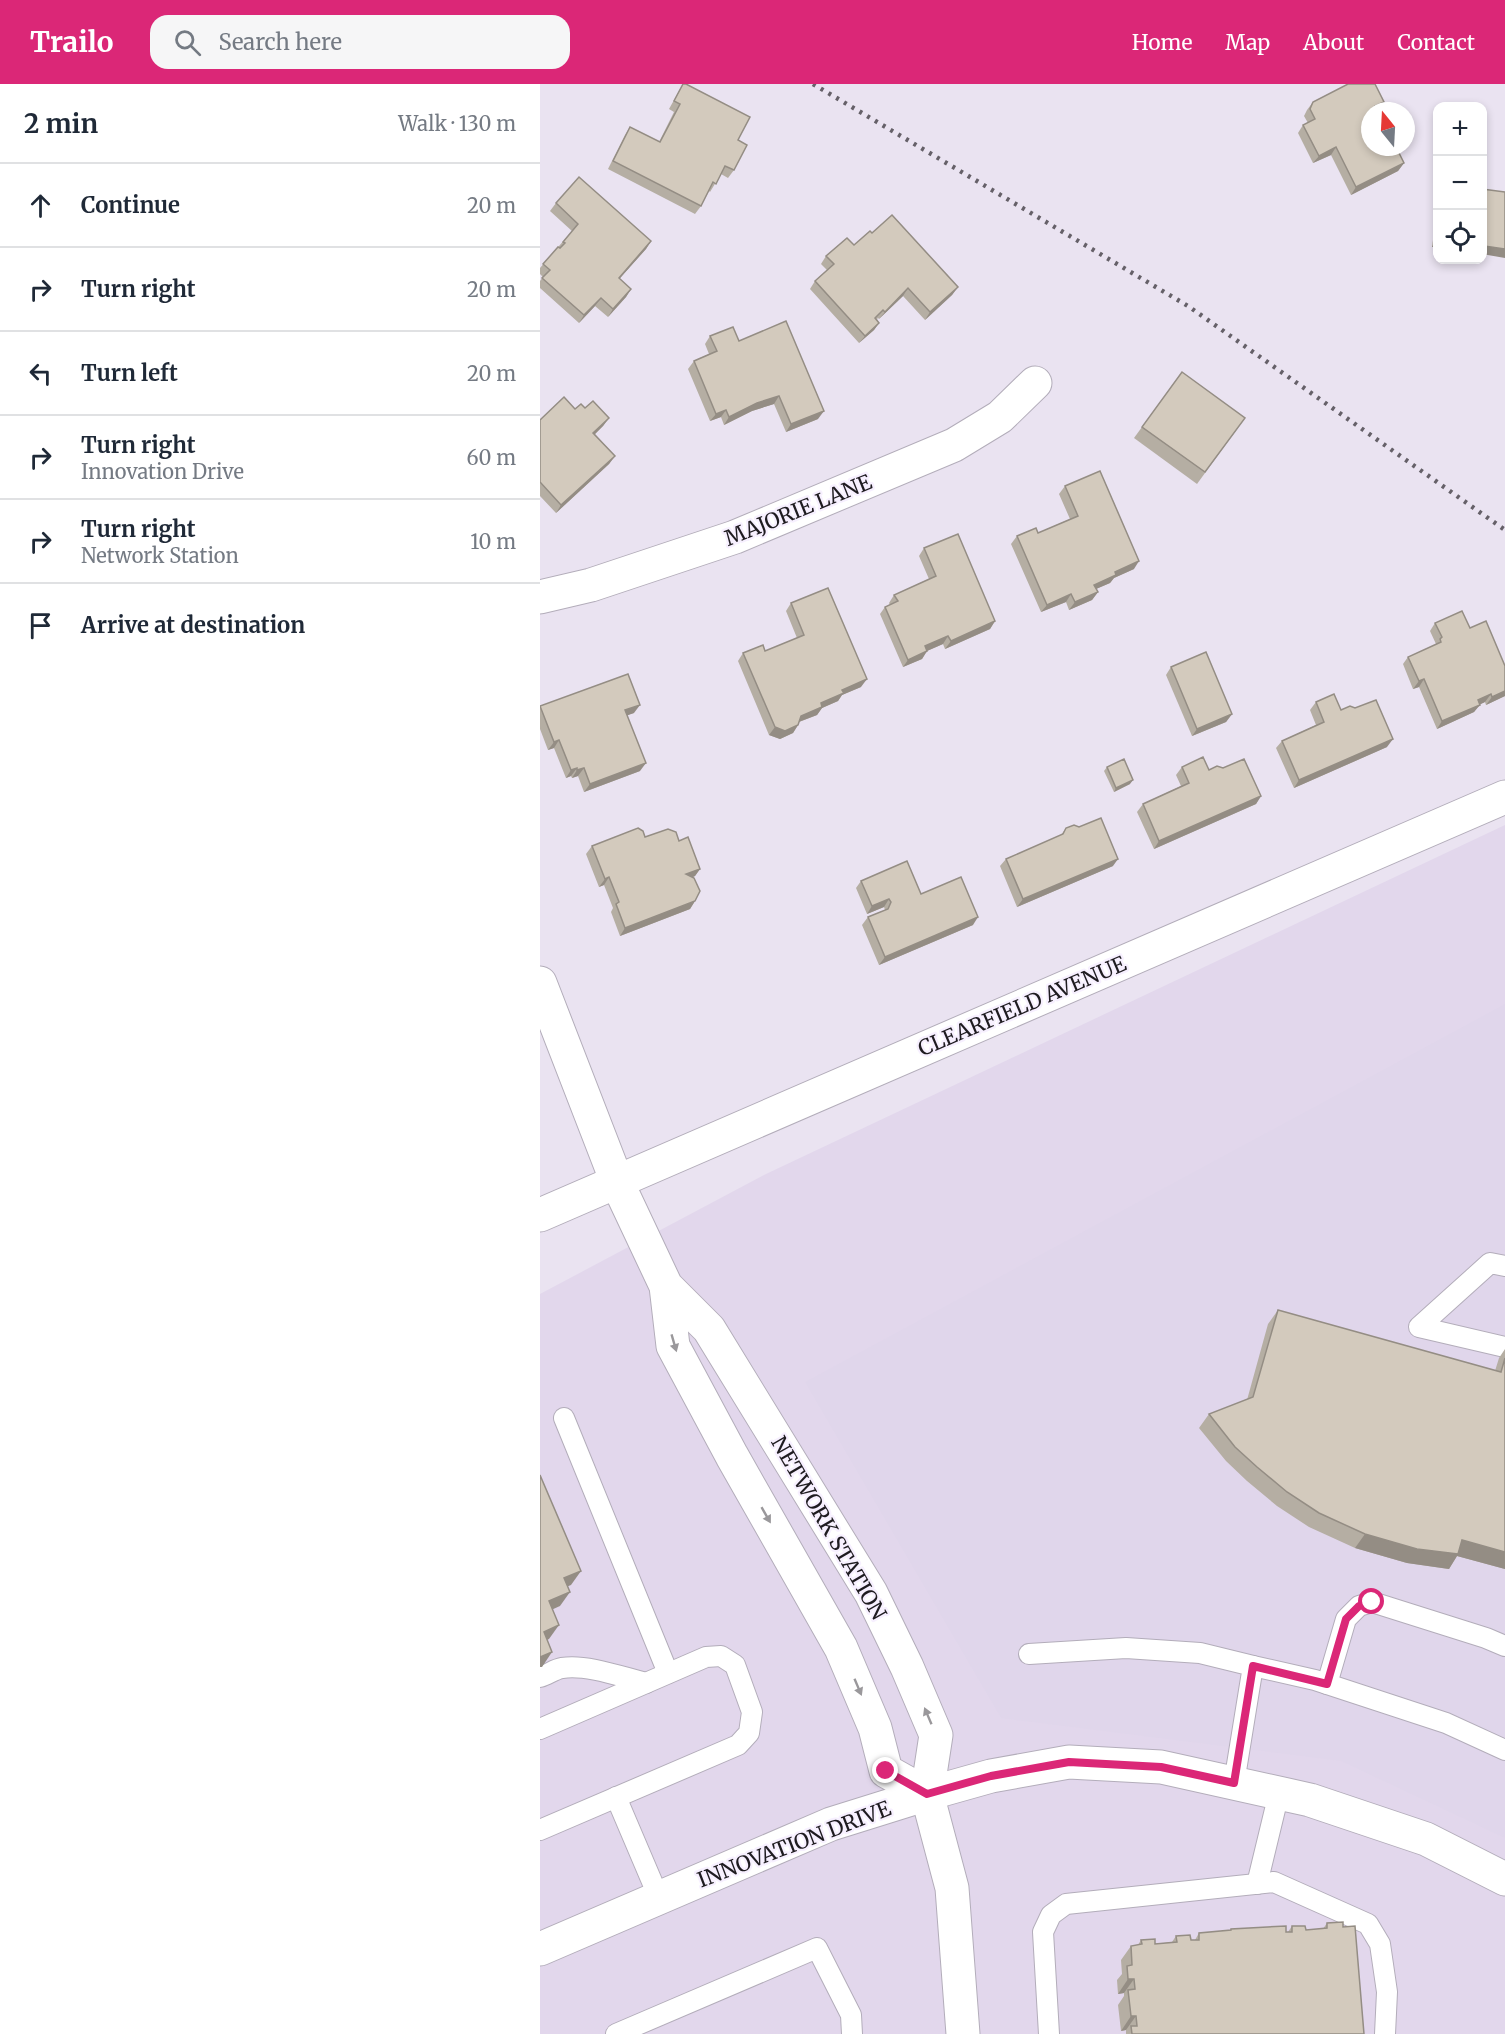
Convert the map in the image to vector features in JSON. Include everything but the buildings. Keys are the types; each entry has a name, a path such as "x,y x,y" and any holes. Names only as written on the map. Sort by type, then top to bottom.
{"street":[{"name":"MAJORIE LANE","path":"540,597 591,585 735,537 954,445 1000,417 1035,383"},
{"name":"CLEARFIELD AVENUE","path":"540,1215 1505,797"},
{"name":"NETWORK STATION","path":"540,983 617,1182 666,1286 673,1346 732,1456 841,1648 875,1728 886,1771 927,1794"},
{"name":"NETWORK STATION","path":"666,1286 709,1329 871,1593 907,1667 936,1735 927,1794 951,1888 963,2034"},
{"name":"INNOVATION DRIVE","path":"540,1949 831,1824 991,1776 1069,1762 1161,1767 1310,1800 1426,1839 1505,1879"}],"lane":[{"path":"1505,1266 1490,1263 1419,1327 1505,1347"},
{"path":"564,1418 668,1673"},
{"path":"1327,1684 1346,1619 1359,1606 1372,1602 1486,1638 1505,1647"},
{"path":"1029,1654 1126,1648 1200,1653 1327,1684 1446,1723 1505,1750"},
{"path":"540,1729 706,1657 721,1656 735,1665 752,1712 749,1733 738,1745 540,1830"},
{"path":"1234,1783 1253,1666"},
{"path":"540,1677 562,1668 582,1669 602,1671 646,1683"},
{"path":"1257,1884 1279,1793"},
{"path":"616,1797 659,1898"},
{"path":"1049,2034 1042,1932 1051,1915 1066,1904 1274,1882 1368,1924 1380,1944 1387,1992 1385,2034"},
{"path":"616,2034 817,1948 851,2015 850,2033"}],"shaded area":[{"path":"1505,825 1505,2034 540,2034 540,1294 766,1174"},
{"path":"1505,1004 1505,1838 1341,1761 1001,1718 805,1382"}],"railway":[{"path":"813,84 1188,306 1505,530"}],"route":[{"path":"886,1771 927,1794 991,1776 1069,1762 1161,1767 1234,1783 1253,1666 1327,1684 1346,1619 1359,1606 1372,1602"}]}
